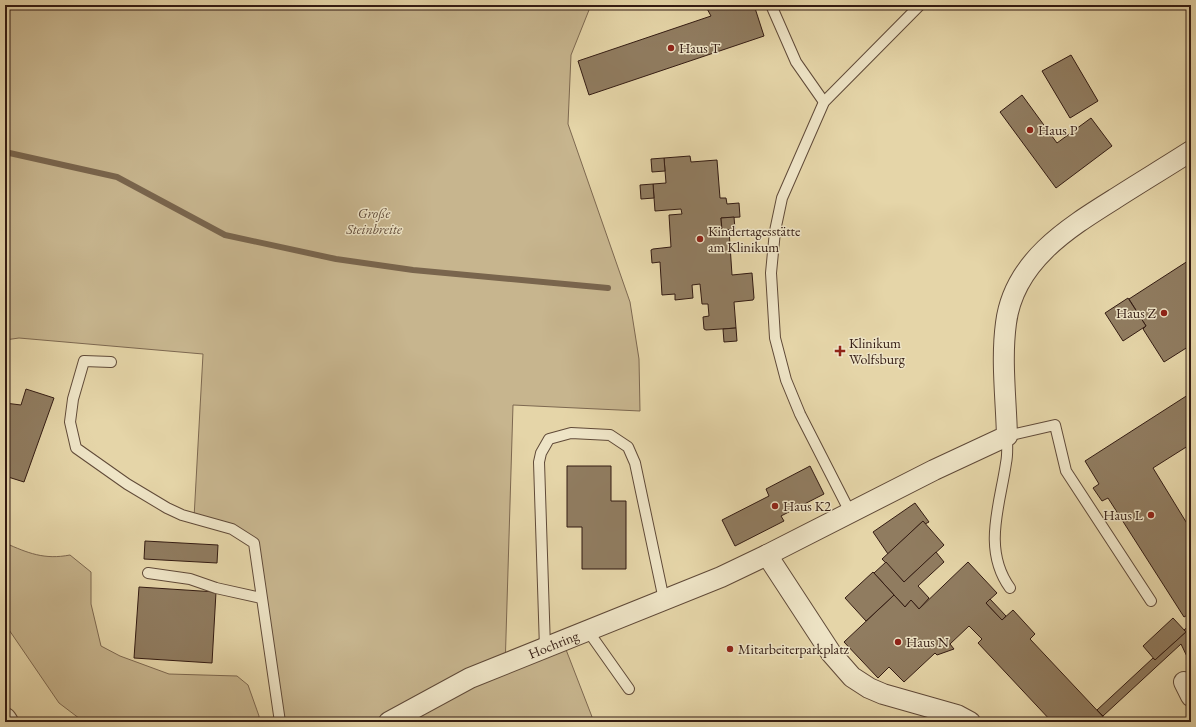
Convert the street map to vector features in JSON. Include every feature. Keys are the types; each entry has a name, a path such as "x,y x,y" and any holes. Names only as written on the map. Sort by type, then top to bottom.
{"street":[{"path":"1007,436 1004,354 1006,322 1012,299 1022,279 1035,259 1070,227 1191,151"},
{"name":"Hochring","path":"390,722 470,678 588,632 721,577 934,470 1007,436"},
{"path":"767,555 831,653 852,677 869,688 883,694 957,715 970,722"}],"lane":[{"path":"771,5 796,62 824,102"},
{"path":"850,512 800,414 786,380 774,331 771,273 775,231 782,198 824,102 920,5"},
{"path":"111,362 84,361 73,399 70,422 76,448 127,484 167,508 232,529 254,543 280,722"},
{"path":"1010,588 998,568 994,523 1006,462 1007,436 1055,425 1066,471 1151,601"},
{"path":"545,648 538,462 549,439 571,433 610,435 628,447 635,463 664,600"},
{"path":"148,573 190,579 216,588 261,598"},
{"path":"588,632 629,689"}],"green space":[{"name":"Große Steinbreite","path":"5,5 591,5 571,55 568,124 630,302 639,359 640,411 513,405 505,669 565,647 594,722 287,722 278,708 255,543 194,518 203,354 19,338 5,340"},
{"path":"5,543 36,555 52,557 70,555 91,572 91,604 101,646 120,656 169,674 237,676 248,685 259,716 259,722 84,722 59,703 5,624"}],"building":[{"name":"Haus T","path":"705,5 737,5 738,7 754,5 764,36 589,95 578,61 711,16"},
{"path":"1071,55 1098,101 1070,118 1042,71"},
{"name":"Haus P","path":"1022,95 1057,143 1091,118 1112,146 1056,188 1000,112"},
{"name":"Kindertagesstätte am Klinikum","path":"690,156 691,162 717,160 720,198 726,198 727,204 739,203 740,217 721,218 722,230 729,230 732,275 752,273 753,300 734,302 736,328 704,329 703,317 709,316 708,304 702,304 700,284 692,285 693,298 675,300 675,294 662,295 660,262 652,263 651,250 671,247 669,215 682,214 681,209 655,211 653,184 666,183 664,158"},
{"path":"664,158 665,171 652,172 651,159"},
{"path":"653,184 654,198 641,199 640,185"},
{"path":"734,217 735,229 722,230 721,218"},
{"name":"Haus Z","path":"1191,259 1191,345 1164,362 1143,329 1146,326 1129,299"},
{"path":"1128,298 1146,326 1123,341 1105,313"},
{"path":"736,328 737,341 724,342 723,329"},
{"path":"26,389 54,398 24,482 5,476 5,403 21,405"},
{"name":"Haus L","path":"1191,393 1191,444 1153,468 1191,530 1191,613 1184,617 1108,498 1102,501 1093,488 1099,484 1085,461"},
{"path":"1191,444 1191,454 1187,447"},
{"path":"567,466 611,466 611,501 626,501 626,569 582,569 582,527 567,527"},
{"name":"Haus K2","path":"810,466 824,494 781,516 784,521 735,546 722,520 769,496 766,489"},
{"path":"915,503 929,522 925,524 923,521 888,554 873,532"},
{"path":"923,521 944,545 904,582 882,559"},
{"path":"145,541 218,545 217,563 144,559"},
{"path":"936,552 944,562 918,586 929,598 919,609 911,600 905,607 874,573 886,562 904,582"},
{"name":"Haus N","path":"968,562 997,593 986,603 1002,620 1013,610 1035,634 1030,639 1108,722 1052,722 978,643 982,639 969,626 950,644 954,649 937,655 935,653 904,682 889,667 878,678 844,642 894,595 905,607 911,600 919,609"},
{"path":"873,572 894,595 866,621 845,598"},
{"path":"139,587 216,592 212,663 134,658"},
{"path":"990,599 1006,616 1002,620 986,603"},
{"path":"1173,618 1186,632 1155,660 1143,646"},
{"path":"1191,624 1191,665 1181,644 1103,716 1097,710 1153,658 1155,660 1186,632 1184,630"}],"waterway":[{"path":"5,152 117,177 225,235 336,259 413,270 608,288"}],"place":[{"name":"Haus T","path":"671,48"},
{"name":"Haus P","path":"1030,130"},
{"name":"Kindertagesstätte am Klinikum","path":"700,239"},
{"name":"Haus Z","path":"1164,313"},
{"name":"Klinikum Wolfsburg","path":"840,351"},
{"name":"Haus K2","path":"775,506"},
{"name":"Haus L","path":"1151,515"},
{"name":"Haus N","path":"898,642"},
{"name":"Mitarbeiterparkplatz","path":"730,649"}]}
